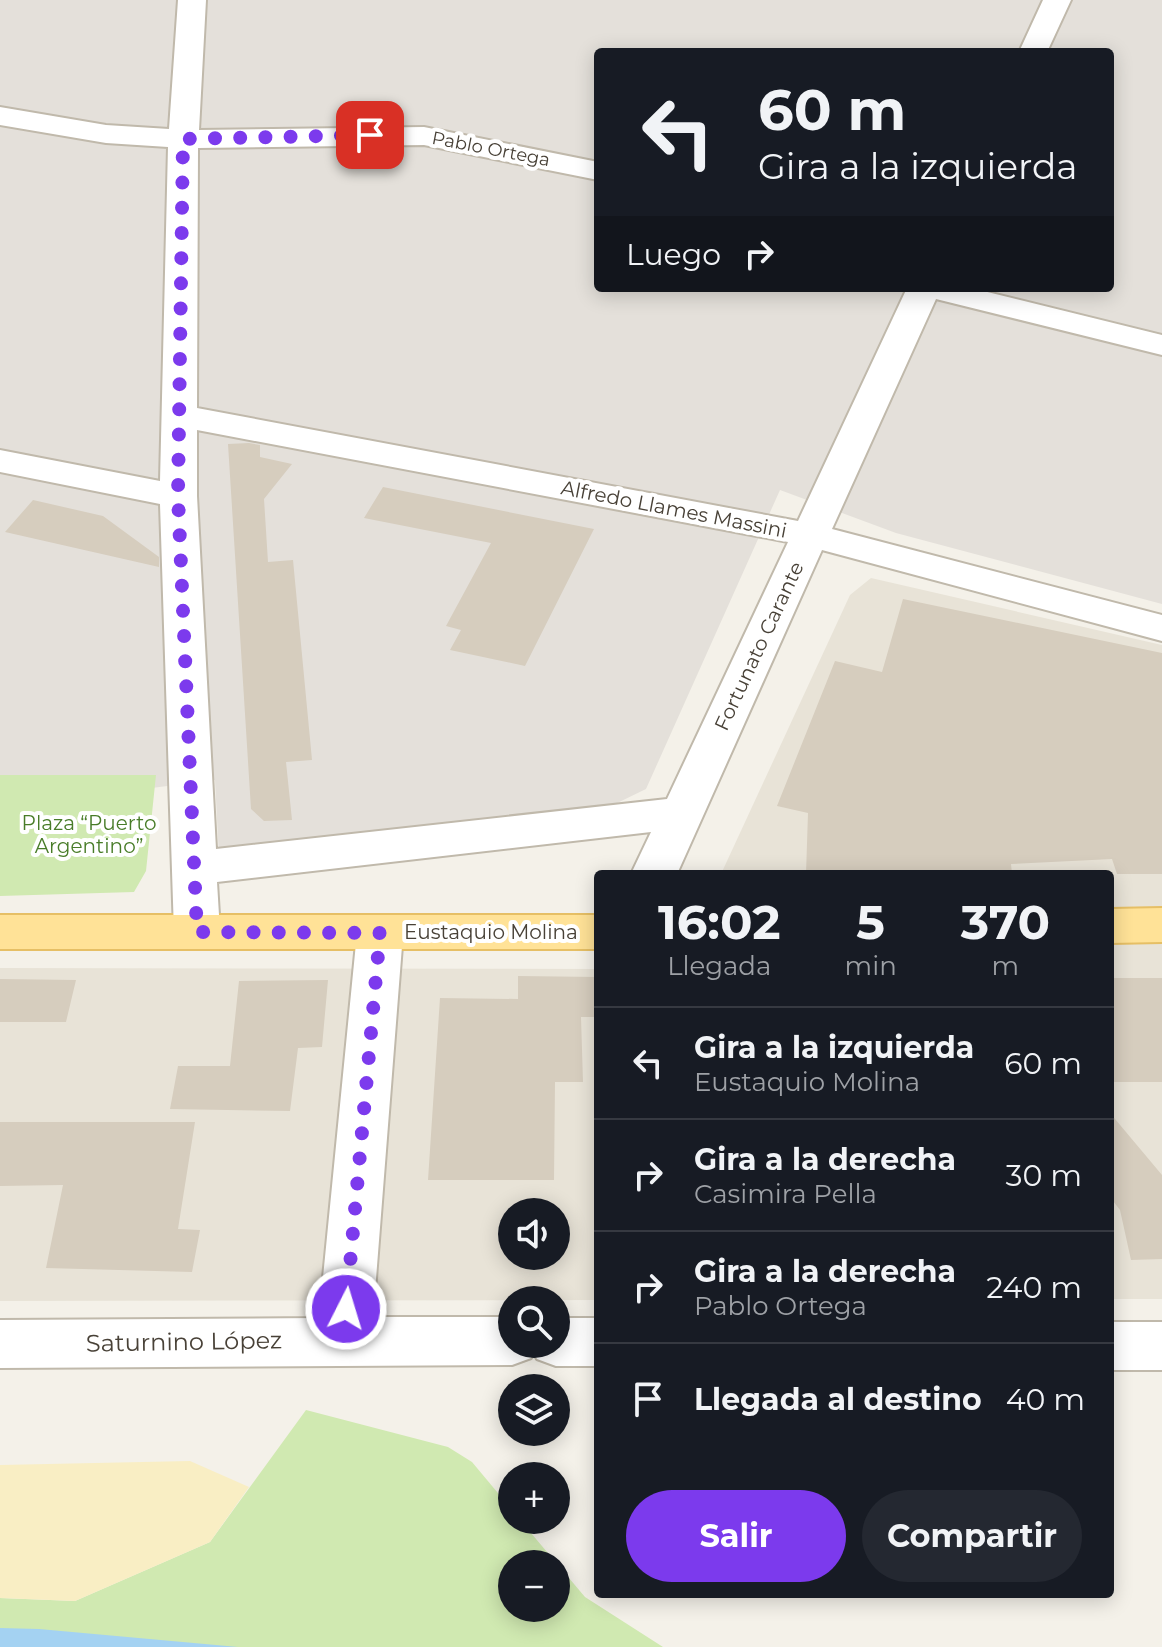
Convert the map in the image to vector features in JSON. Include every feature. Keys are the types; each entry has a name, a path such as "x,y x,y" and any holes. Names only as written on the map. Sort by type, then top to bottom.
{"main road":[{"path":"1114,926 1162,925"},
{"name":"Eustaquio Molina","path":"0,932 594,932"}],"street":[{"path":"192,0 183,139 178,496 197,932"},
{"path":"1026,0 1056,2 1035,48"},
{"name":"Pablo Ortega","path":"0,116 106,134 183,139 424,136 594,170"},
{"name":"Fortunato Carante","path":"656,870 922,292"},
{"path":"947,292 1162,345"},
{"name":"Alfredo Llames Massini","path":"180,416 811,535 1162,628"},
{"path":"0,461 178,496"},
{"path":"194,868 682,813"},
{"path":"344,1340 380,933"},
{"name":"Saturnino López","path":"0,1344 498,1341"},
{"path":"570,1342 594,1342"},
{"path":"1114,1346 1162,1346"}],"shaded area":[{"path":"0,0 1162,0 1162,604 896,533 780,490 646,789 611,806 219,857 215,780 104,794 0,793"},
{"path":"871,578 1162,645 1162,1299 1114,1299 1114,870 723,870 850,595"},
{"path":"0,968 594,969 594,1300 570,1300 570,1286 498,1286 498,1300 0,1301"}],"green space":[{"name":"Plaza “Puerto Argentino”","path":"0,775 156,775 146,871 134,892 0,896"},
{"path":"306,1410 448,1447 472,1462 498,1493 498,1534 532,1534 545,1550 498,1550 498,1622 570,1622 570,1579 585,1597 663,1647 0,1647 0,1598 75,1601 210,1542"}],"sand":[{"path":"190,1461 249,1487 210,1542 75,1601 0,1598 0,1465"}],"water":[{"path":"0,1628 39,1629 238,1647 0,1647"}],"building":[{"path":"228,444 260,445 260,457 292,464 264,499 268,562 293,560 312,760 286,762 292,820 264,821 251,809"},
{"path":"383,487 594,529 525,666 450,650 461,630 446,626 491,543 364,518"},
{"path":"33,500 103,516 159,557 159,567 5,532"},
{"path":"903,599 1162,653 1162,874 1117,874 1112,859 1011,864 1012,870 806,870 808,813 777,806 835,661 882,672"},
{"path":"518,976 594,977 594,1017 581,1017 583,1082 555,1082 554,1180 428,1180 440,998 518,999"},
{"path":"1114,978 1162,978 1162,1082 1114,1082"},
{"path":"0,979 76,980 66,1022 0,1022"},
{"path":"328,980 322,1047 298,1048 290,1111 170,1109 178,1066 230,1066 239,981"},
{"path":"1114,1118 1162,1175 1162,1259 1131,1260 1120,1210 1114,1202"},
{"path":"0,1122 195,1122 178,1229 200,1230 192,1272 46,1268 63,1185 0,1186"}],"route":[{"path":"346,1309 380,933 197,932 178,496 183,139 370,135"}]}
